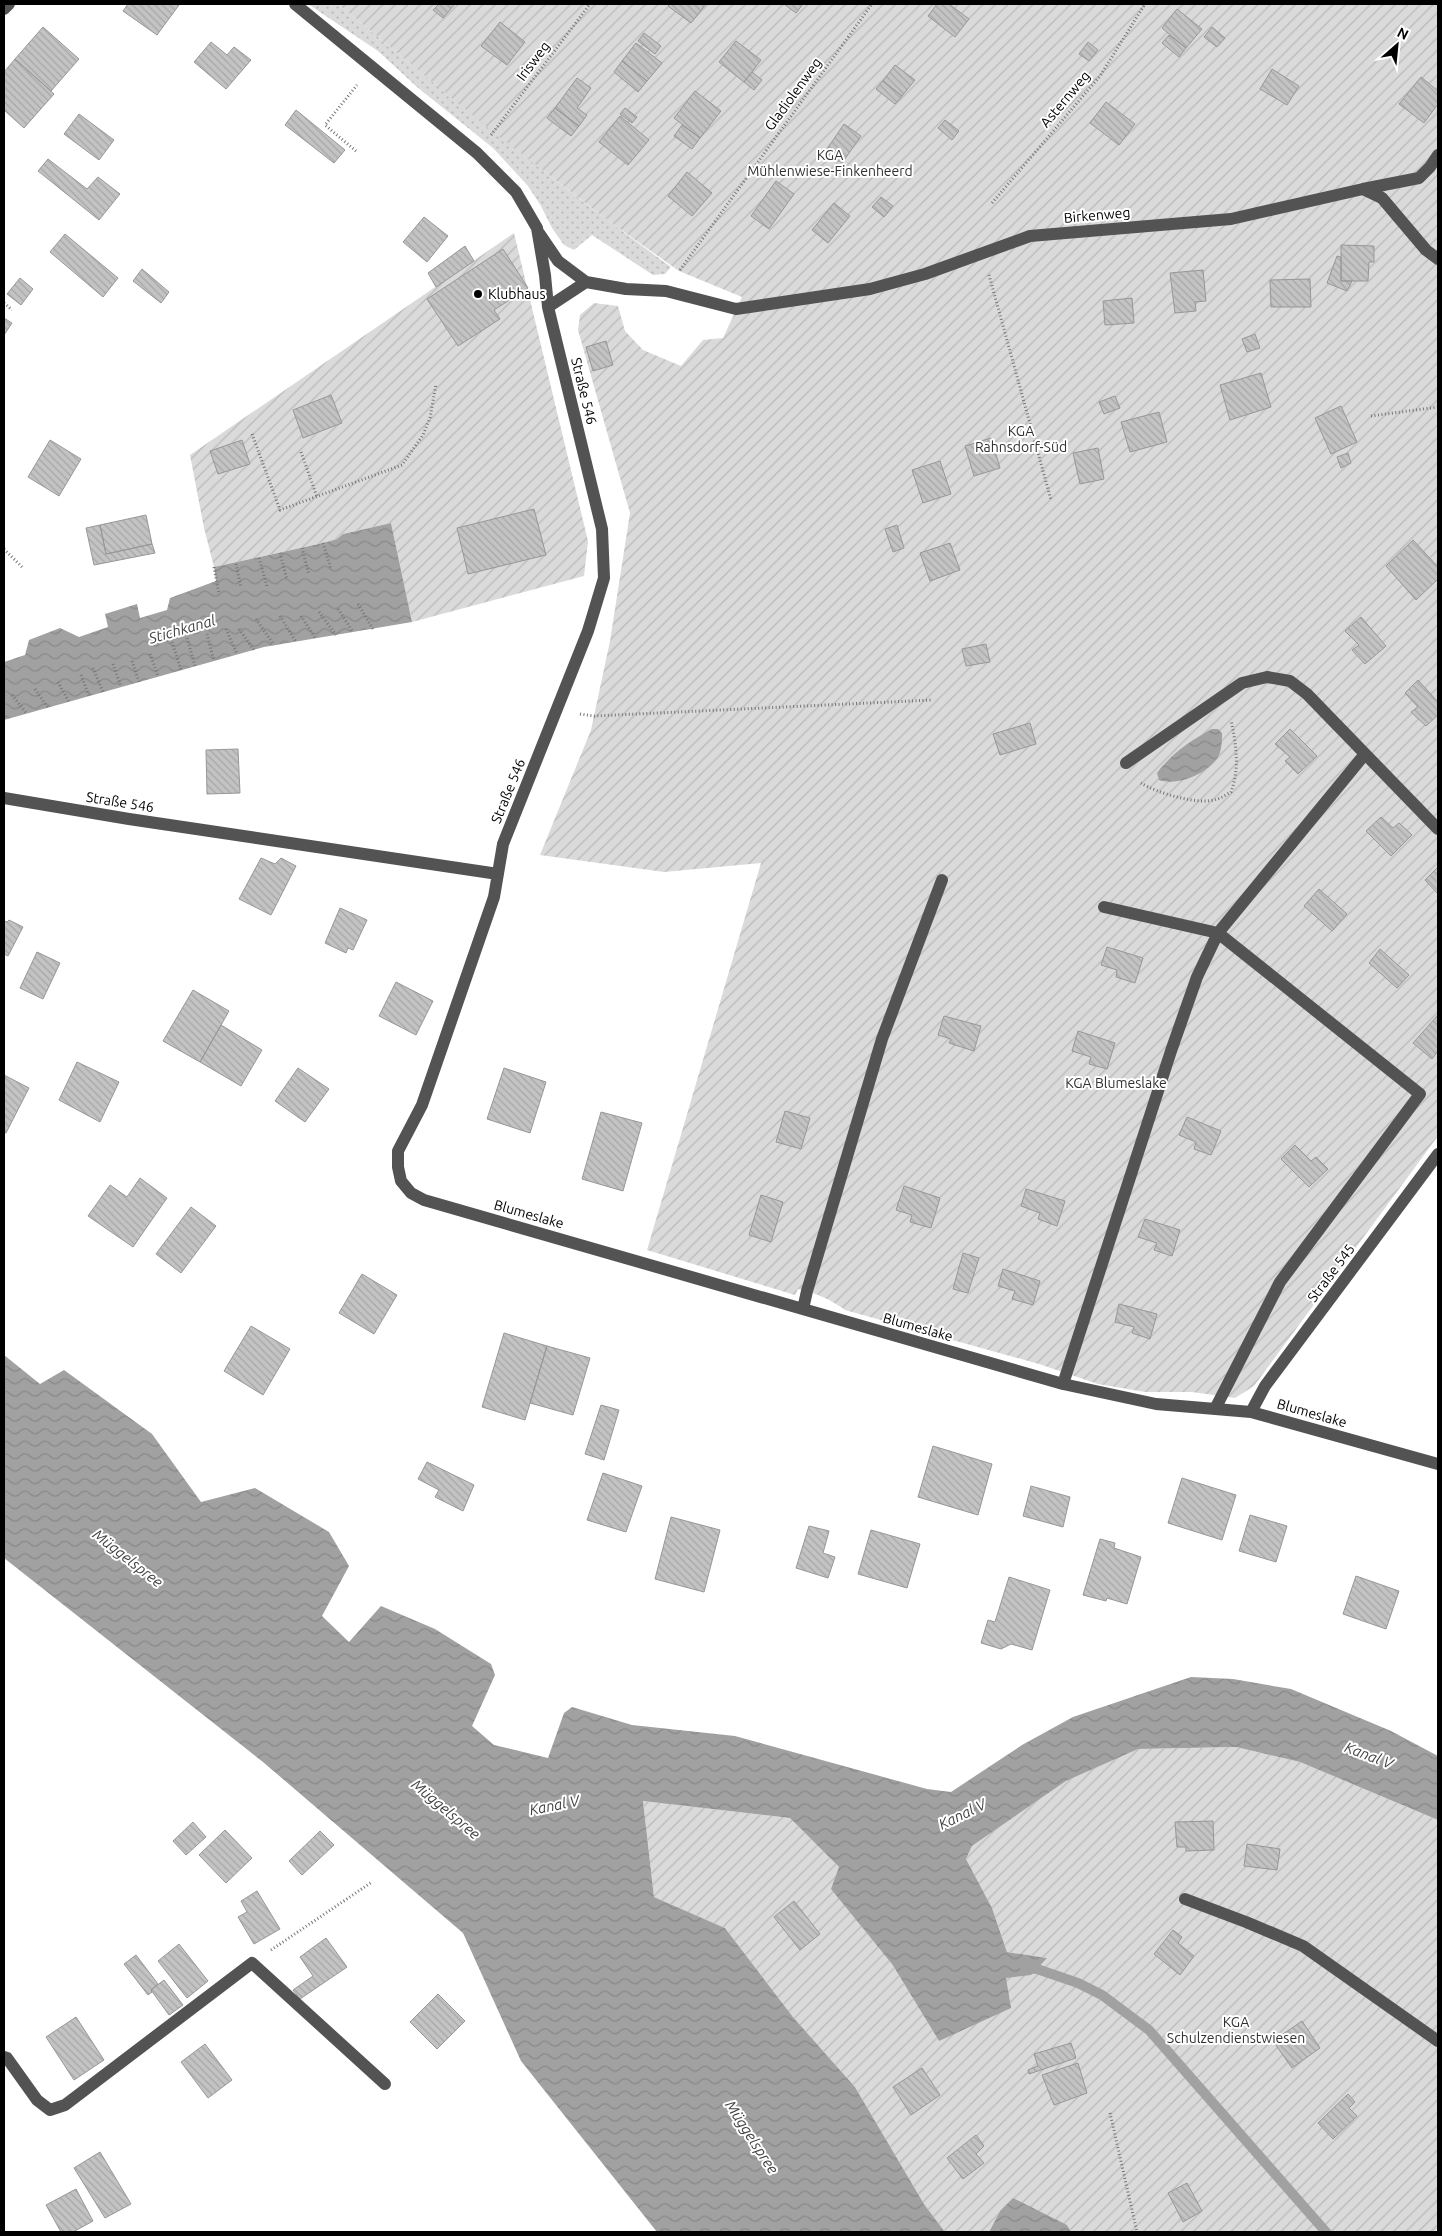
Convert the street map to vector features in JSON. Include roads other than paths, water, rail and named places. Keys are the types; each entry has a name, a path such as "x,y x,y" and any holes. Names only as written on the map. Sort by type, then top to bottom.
{"street":[{"path":"4,9 9,4"},
{"name":"Straße 546","path":"296,4 477,153 516,192 536,228 545,275 548,307 602,529 604,578 588,631 503,844 494,897 422,1105 398,1151 398,1167 401,1181"},
{"name":"Birkenweg","path":"586,282 626,289 666,291 736,309 870,289 925,274 1030,236 1231,219 1419,178 1438,155"},
{"path":"1363,189 1382,198 1426,250 1438,259"},
{"path":"536,228 558,261 586,282 548,307"},
{"path":"1126,764 1242,683 1267,677 1290,681 1307,694 1438,830"},
{"path":"1063,1384 1171,1051 1197,977 1218,933 1365,754"},
{"name":"Straße 546","path":"4,798 129,819 498,874"},
{"path":"803,1309 882,1039 942,880"},
{"path":"1104,907 1218,933 1420,1094 1280,1282 1215,1409"},
{"name":"Straße 545","path":"1251,1412 1265,1386 1438,1154"},
{"name":"Blumeslake","path":"401,1181 411,1193 424,1200 1063,1384 1156,1404 1251,1412 1438,1464"},
{"path":"1185,1899 1303,1946 1438,2041"},
{"path":"4,2057 7,2058 37,2100 50,2110 65,2105 252,1963 385,2084"}],"water":[{"name":"Stichkanal","path":"391,523 412,622 264,647 4,720 4,662 25,655 29,640 60,628 79,637 108,627 105,614 137,604 140,618 167,610 170,598 216,581 214,567 323,543 337,539 343,534"},
{"path":"1212,729 1218,729 1222,733 1222,740 1219,754 1211,765 1190,778 1174,782 1159,780 1157,773 1175,753"},
{"path":"4,1355 40,1384 64,1370 152,1434 201,1502 255,1488 329,1532 349,1566 322,1616 349,1642 381,1606 435,1629 491,1664 495,1675 472,1726 494,1745 548,1758 564,1713 572,1707 632,1725 735,1736 927,1789 951,1792 1022,1745 1073,1717 1191,1677 1233,1679 1291,1689 1391,1731 1438,1756 1438,1820 1300,1762 1236,1747 1138,1749 1066,1781 972,1846 966,1859 992,1908 1007,1952 1047,1958 1031,1975 1006,1978 1011,2008 939,2041 892,1964 831,1889 839,1867 790,1818 643,1801 654,1897 725,1928 793,2017 855,2087 924,2204 945,2232 657,2232 521,2061 463,1933 263,1762 4,1558"},
{"path":"1013,2198 1067,2225 1071,2232 989,2232 1000,2211"}],"waterway":[{"path":"1025,1968 1037,1969 1078,1983 1102,1995 1149,2030 1326,2232"}],"place":[{"name":"Klubhaus","path":"478,294"}],"park label":[{"name":"KGA Mühlenwiese-Finkenheerd","path":"830,164"},
{"name":"KGA Rahnsdorf-Süd","path":"1021,440"},
{"name":"KGA Blumeslake","path":"1116,1083"},
{"name":"KGA Schulzendienstwiesen","path":"1236,2030"}],"water label":[{"name":"Müggelspree","path":"128,1558"},
{"name":"Kanal V","path":"1369,1755"},
{"name":"Kanal V","path":"554,1805"},
{"name":"Müggelspree","path":"446,1809"},
{"name":"Kanal V","path":"962,1814"},
{"name":"Müggelspree","path":"752,2137"}]}
